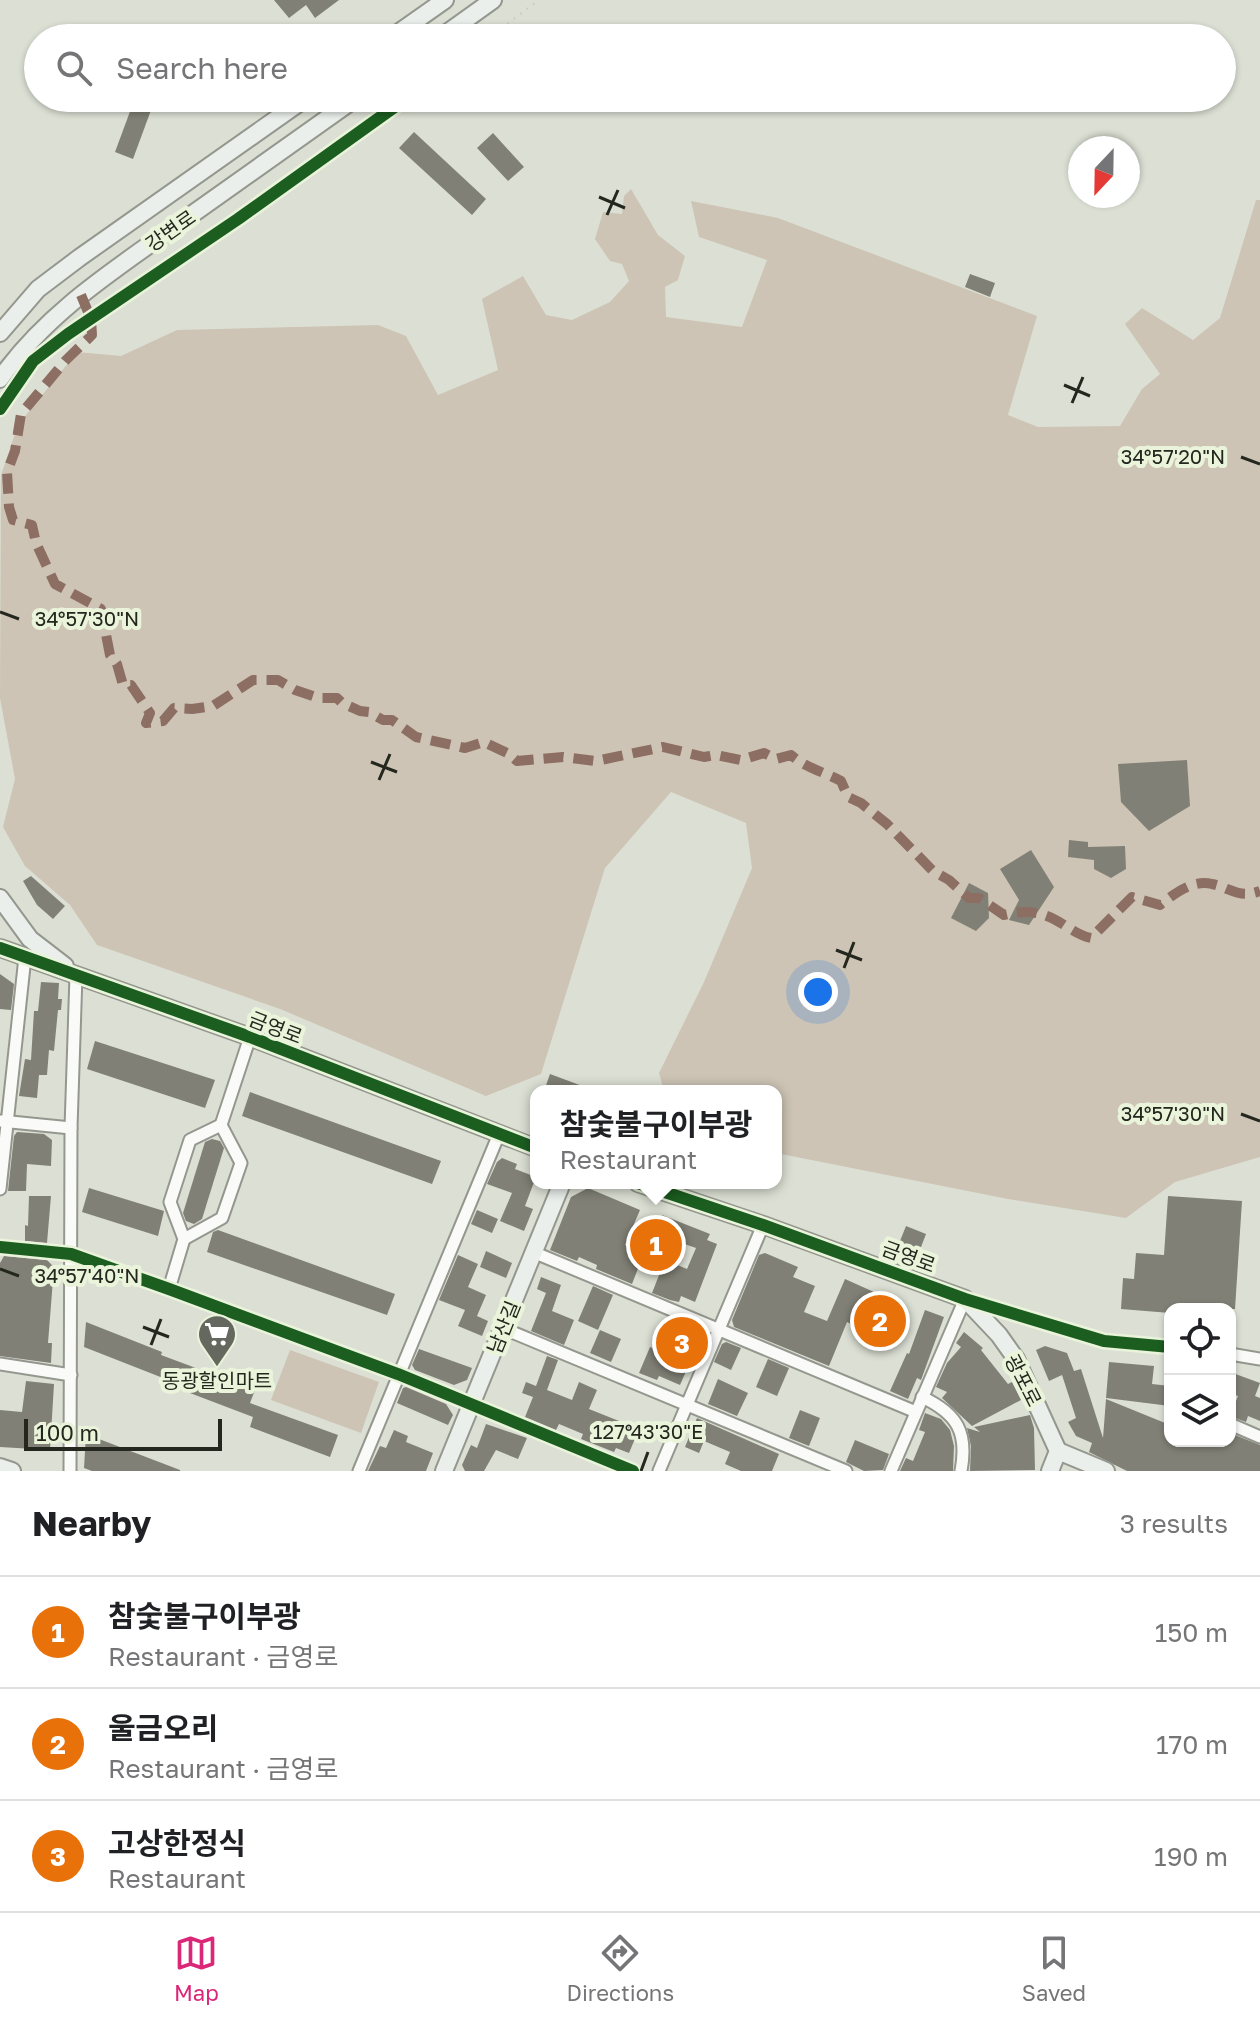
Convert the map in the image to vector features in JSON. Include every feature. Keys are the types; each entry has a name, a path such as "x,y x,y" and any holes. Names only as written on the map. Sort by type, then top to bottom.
{"street":[{"path":"411,24 445,0"},
{"path":"460,24 493,0"},
{"name":"강변로","path":"0,333 38,289 286,112"},
{"name":"강변로","path":"0,379 18,353 54,317 98,282 336,112"},
{"path":"0,898 30,939 76,975 71,1128 70,1471"},
{"name":"금영로","path":"0,948 250,1037 530,1146"},
{"path":"0,1189 3,1122 25,957"},
{"path":"169,1289 184,1239 170,1202 190,1140 221,1125 250,1037"},
{"path":"3,1122 71,1128"},
{"path":"184,1239 222,1218 241,1163 221,1125"},
{"path":"359,1471 499,1134"},
{"name":"남산길","path":"445,1471 559,1189"},
{"name":"금영로","path":"656,1189 965,1299 1104,1341 1164,1346"},
{"path":"659,1471 763,1225"},
{"path":"0,1247 71,1254 398,1374 633,1471"},
{"path":"533,1252 916,1412"},
{"path":"891,1471 965,1299"},
{"name":"광포로","path":"965,1299 999,1335 1016,1359 1058,1451"},
{"path":"502,1328 846,1471"},
{"path":"1236,1355 1260,1359"},
{"path":"0,1364 71,1375"},
{"path":"922,1397 937,1404 952,1417 962,1435 961,1471"},
{"path":"1236,1427 1260,1437"},
{"path":"1050,1471 1058,1451 1106,1471"},
{"path":"0,1467 12,1471"}],"path":[{"path":"507,24 539,0"},
{"path":"33,361 387,112"},
{"path":"0,409 20,378"}],"shaded area":[{"path":"631,189 658,235 685,256 678,280 665,287 666,317 742,327 767,260 699,237 691,201 778,218 1037,316 1008,415 1038,427 1120,426 1142,389 1160,374 1125,324 1142,308 1193,340 1220,318 1256,200 1260,200 1260,1157 1175,1182 1126,1218 1008,1199 782,1154 782,1085 662,1085 659,1073 704,982 752,868 746,823 671,792 605,868 541,1074 486,1096 280,1009 97,945 70,905 25,866 3,827 15,779 0,698 1,475 18,425 77,352 121,356 177,330 378,325 406,336 438,395 498,370 482,299 523,276 546,315 572,320 610,302 629,281 622,264 610,261 595,239 603,212 622,214 624,196"},
{"path":"290,1350 379,1382 361,1433 271,1400"}],"building":[{"path":"274,0 339,0 315,18 306,5 289,18"},
{"path":"130,112 150,112 133,159 115,152"},
{"path":"414,132 486,199 472,215 399,148"},
{"path":"493,133 524,167 508,181 477,148"},
{"path":"970,274 995,283 990,297 965,287"},
{"path":"1187,760 1190,806 1149,831 1121,802 1118,764"},
{"path":"1069,840 1088,842 1088,847 1125,846 1126,869 1111,878 1094,869 1094,860 1068,857"},
{"path":"1031,850 1054,887 1029,925 1009,920 1019,900 1000,869"},
{"path":"31,876 65,906 53,919 37,905 23,881"},
{"path":"969,883 988,893 989,918 976,931 951,918"},
{"path":"0,974 14,984 11,1010 0,1009"},
{"path":"41,982 59,983 58,999 62,999 54,1051 49,1050 47,1075 39,1075 37,1098 19,1096 25,1059 31,1060 34,1011 38,1011"},
{"path":"95,1041 215,1080 205,1108 87,1069"},
{"path":"550,1074 580,1085 546,1085"},
{"path":"250,1092 441,1161 432,1184 242,1116"},
{"path":"17,1132 44,1134 52,1140 51,1166 27,1164 26,1191 8,1191 14,1136"},
{"path":"212,1139 220,1141 224,1148 202,1219 194,1224 186,1221 183,1213 205,1142"},
{"path":"502,1158 517,1164 515,1169 530,1175 531,1189 525,1206 533,1209 524,1231 500,1221 512,1193 487,1184"},
{"path":"89,1188 164,1211 158,1236 82,1212"},
{"path":"590,1189 640,1210 625,1245 644,1253 632,1284 596,1269 597,1265 579,1257 577,1261 550,1250 571,1197"},
{"path":"29,1196 51,1196 47,1243 25,1241"},
{"path":"1168,1196 1242,1201 1235,1303 1164,1303 1164,1313 1121,1309 1123,1278 1134,1279 1136,1253 1164,1255"},
{"path":"477,1210 498,1219 492,1233 471,1224"},
{"path":"662,1215 710,1234 707,1240 717,1244 695,1302 681,1296 679,1302 652,1293 665,1260 687,1269 696,1248 673,1240 669,1252 651,1245"},
{"path":"906,1226 926,1234 918,1255 898,1246"},
{"path":"218,1230 395,1294 387,1315 207,1252 213,1232"},
{"path":"486,1251 512,1263 506,1278 480,1267"},
{"path":"765,1253 798,1267 793,1277 815,1286 804,1312 827,1321 845,1279 903,1305 887,1341 847,1322 829,1366 734,1327 732,1320 759,1255"},
{"path":"458,1255 478,1264 468,1287 486,1295 477,1316 488,1321 482,1336 458,1326 465,1310 439,1300"},
{"path":"4,1256 47,1260 54,1267 48,1343 52,1343 51,1363 0,1356 0,1263"},
{"path":"541,1277 561,1285 552,1311 574,1320 564,1345 531,1331 546,1293 537,1289"},
{"path":"593,1286 613,1295 598,1330 578,1321"},
{"path":"925,1310 944,1317 921,1380 917,1378 908,1399 890,1391 909,1354"},
{"path":"86,1322 162,1352 161,1355 255,1390 250,1403 338,1435 330,1457 250,1427 253,1417 161,1382 163,1378 84,1347"},
{"path":"600,1330 621,1339 611,1362 590,1353"},
{"path":"964,1332 983,1348 981,1350 1008,1384 1012,1382 1021,1400 972,1426 942,1398 947,1392 936,1387 947,1363 961,1347 956,1343"},
{"path":"726,1342 741,1348 731,1370 714,1362 722,1344"},
{"path":"1045,1346 1067,1353 1074,1371 1081,1369 1103,1438 1106,1399 1164,1423 1164,1447 1236,1447 1236,1435 1260,1445 1260,1471 1127,1471 1089,1452 1092,1443 1076,1436 1068,1422 1076,1418 1062,1375 1049,1381 1036,1350"},
{"path":"650,1347 690,1362 680,1385 659,1376 657,1380 639,1373"},
{"path":"419,1349 472,1368 467,1380 454,1385 415,1370 412,1365"},
{"path":"547,1356 558,1360 547,1390 572,1400 579,1382 597,1390 589,1409 639,1429 629,1453 616,1448 614,1452 581,1439 583,1434 559,1424 556,1430 525,1417 533,1397 522,1393 526,1382 536,1386"},
{"path":"768,1359 789,1368 777,1396 756,1387"},
{"path":"1109,1362 1154,1366 1152,1384 1164,1385 1164,1405 1106,1398"},
{"path":"1236,1374 1260,1383 1255,1396 1260,1398 1260,1421 1248,1416 1246,1422 1236,1418"},
{"path":"718,1379 748,1393 737,1416 708,1404"},
{"path":"26,1381 54,1384 50,1450 0,1447 0,1410 22,1412"},
{"path":"406,1387 446,1404 453,1415 448,1425 397,1403"},
{"path":"800,1410 820,1418 809,1446 789,1438"},
{"path":"925,1413 941,1419 950,1430 954,1446 953,1471 900,1471 906,1458 913,1461 925,1432 919,1430"},
{"path":"1030,1415 1034,1428 1035,1470 970,1471 971,1446 967,1428 980,1432 974,1427"},
{"path":"697,1418 779,1454 772,1471 741,1471 725,1464 730,1452 704,1441 699,1453 685,1447"},
{"path":"486,1424 527,1438 518,1459 496,1450 484,1471 465,1471 462,1465 471,1445 477,1448"},
{"path":"394,1430 408,1436 406,1442 433,1453 426,1471 368,1471 380,1446 386,1448"},
{"path":"86,1434 180,1471 92,1471 84,1468"},
{"path":"855,1440 889,1454 883,1470 864,1471 846,1462"}],"marked path":[{"path":"81,295 91,319 92,335 66,360 21,414 15,451 7,472 9,507 13,520 32,525 36,543 55,584 101,609 110,655 117,664 123,685 131,685 150,713 146,723 163,721 174,708 213,706 253,680 278,680 295,690 319,698 337,698 360,711 383,720 392,720 416,737 465,748 484,742 517,761 563,757 596,761 663,747 704,757 716,755 741,760 764,753 776,759 791,755 841,781 848,797 861,803 887,824 933,871 949,880 969,898 979,898 1004,915 1022,912 1044,915 1091,938 1132,897 1160,905 1184,888 1205,883 1240,893 1260,891"}],"cycle path":[{"path":"0,409 33,361 68,334 238,219 387,112"},
{"path":"0,948 250,1037 530,1146"},
{"path":"656,1189 965,1299 1104,1341 1164,1346"},
{"path":"0,1247 71,1254 398,1374 633,1471"}],"place":[{"name":"참숯불구이부광","path":"656,1245"},
{"name":"울금오리","path":"880,1321"},
{"name":"고상한정식","path":"682,1343"},
{"name":"동광할인마트","path":"217,1368"}]}
